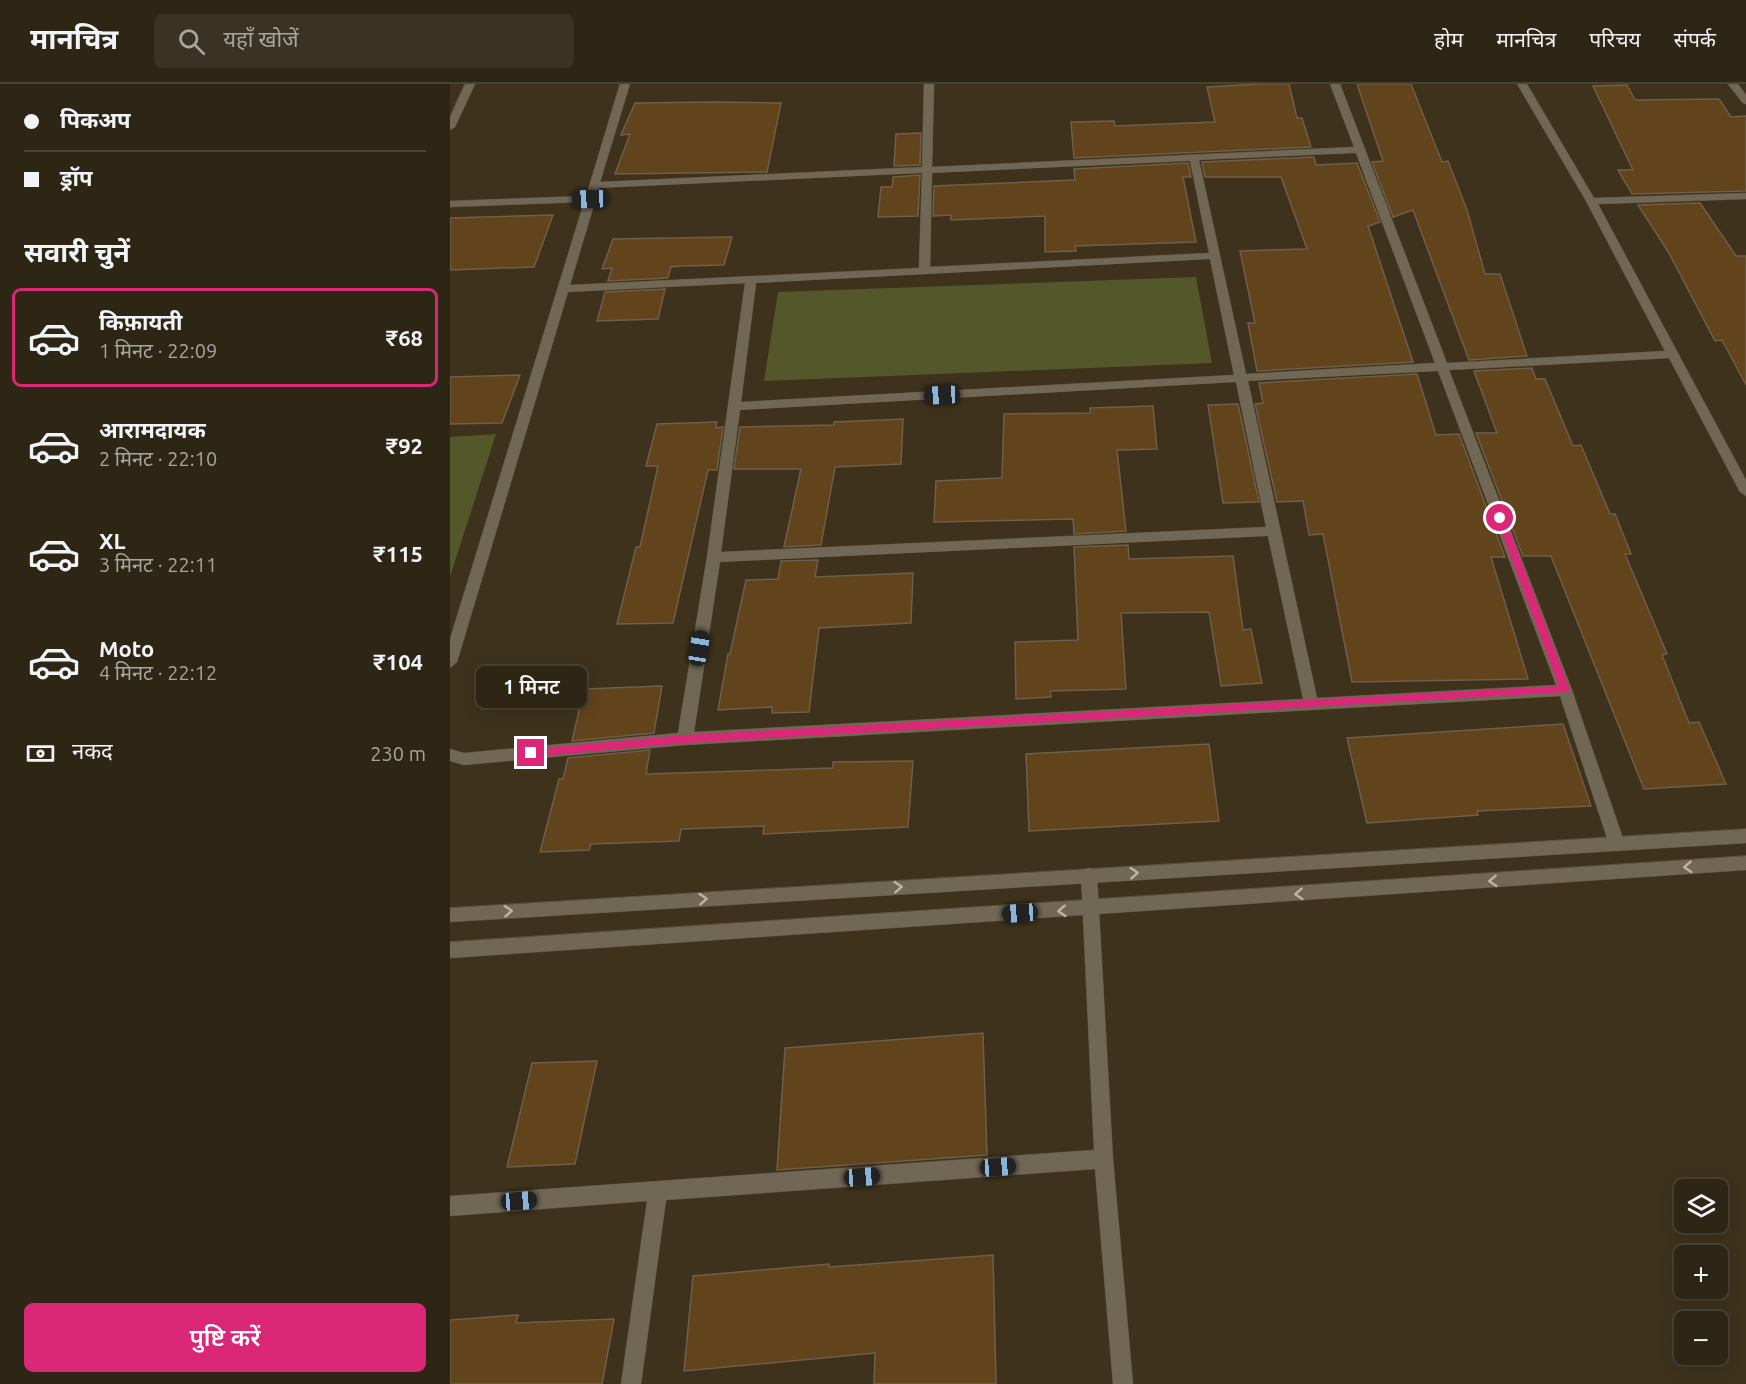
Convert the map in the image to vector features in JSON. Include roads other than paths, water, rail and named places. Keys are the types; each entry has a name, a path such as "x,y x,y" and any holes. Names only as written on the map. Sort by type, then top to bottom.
{"street":[{"path":"450,127 470,84"},
{"path":"450,662 625,84"},
{"path":"924,271 929,84"},
{"path":"1335,84 1565,690 1617,844"},
{"path":"1522,84 1591,201 1746,492"},
{"path":"1733,84 1746,101"},
{"path":"594,185 1360,150"},
{"path":"1194,158 1311,704"},
{"path":"1591,201 1746,196"},
{"path":"450,204 590,199"},
{"path":"563,289 1215,256"},
{"path":"685,739 714,556 751,280"},
{"path":"734,406 1674,354"},
{"path":"714,556 1274,531"},
{"path":"450,755 464,759 685,739 1565,690"},
{"path":"450,915 1746,836"},
{"path":"450,950 1091,909 1746,863"},
{"path":"1089,875 1104,1159 1123,1384"},
{"path":"450,1206 1104,1159"},
{"path":"631,1384 658,1191"}]}
